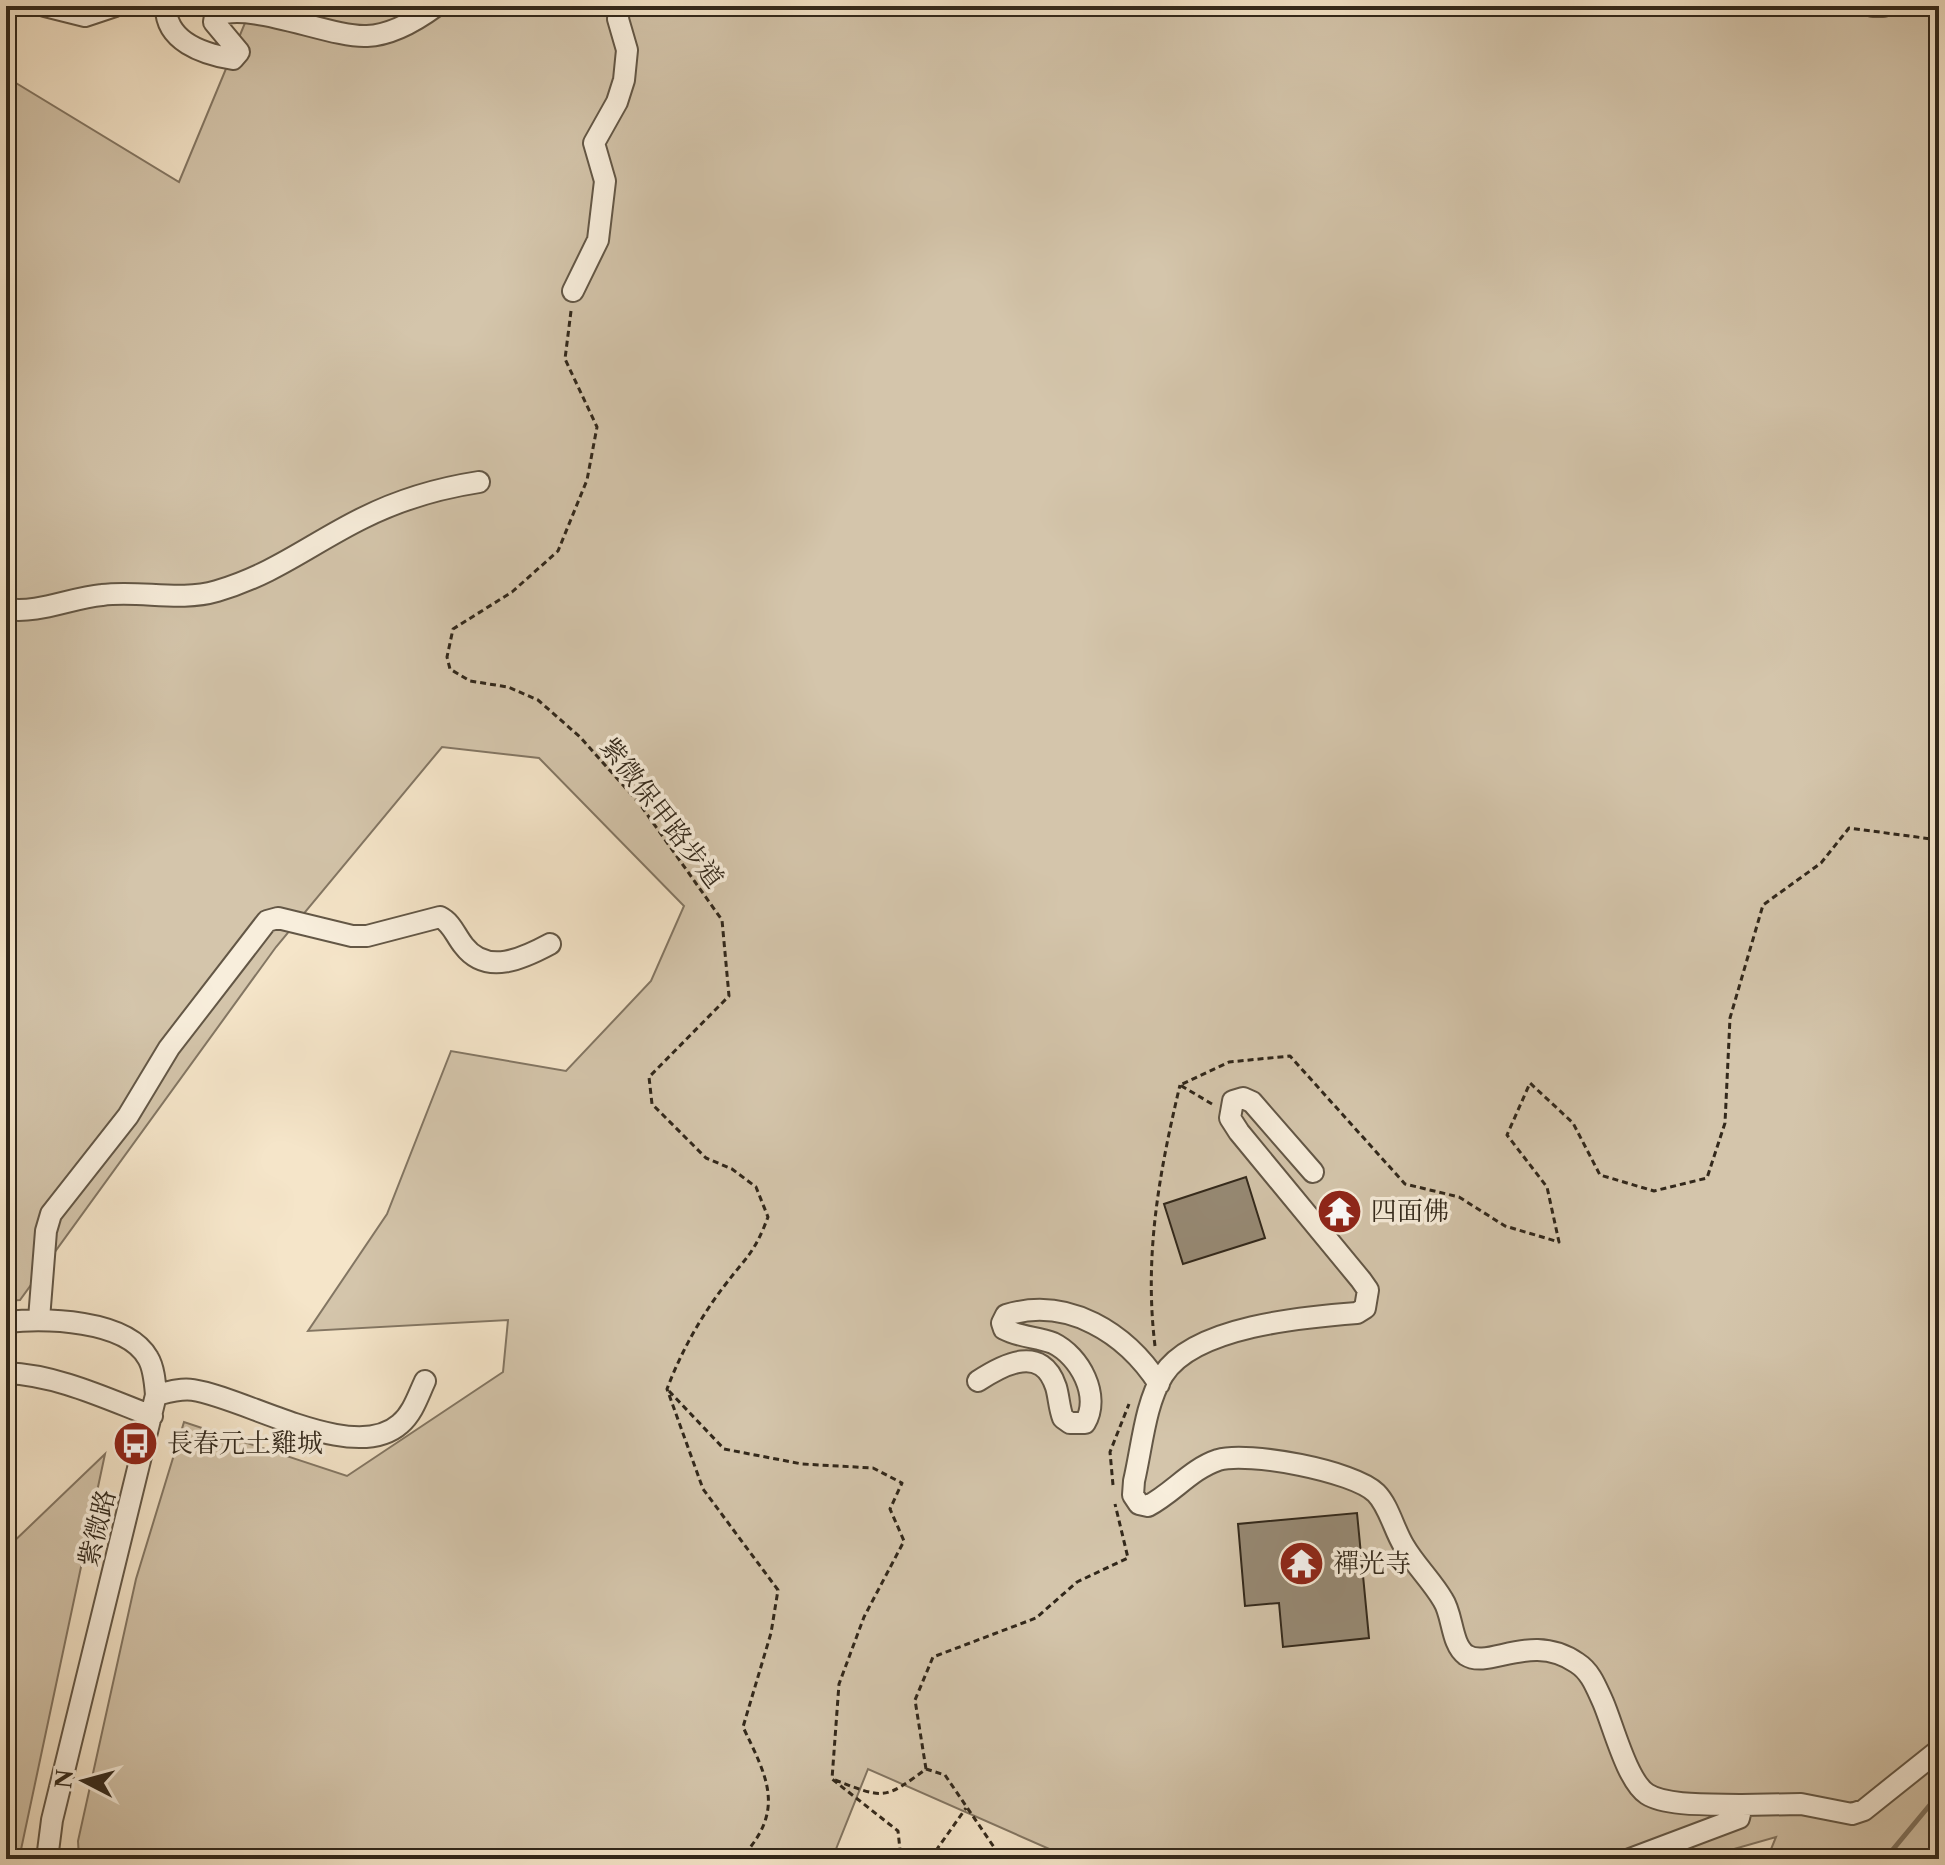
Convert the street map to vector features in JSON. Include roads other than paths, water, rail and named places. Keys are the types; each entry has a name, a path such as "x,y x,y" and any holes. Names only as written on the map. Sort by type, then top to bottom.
{"street":[{"path":"45,6 85,16 115,6"},
{"path":"166,6 168,27 174,34 185,42 233,59 239,52 214,22 215,16 226,10 274,10 367,36 407,24 436,6"},
{"path":"573,291 591,260 598,240 605,181 594,143 617,102 624,80 627,50 618,19 619,6"},
{"path":"1873,6 1883,6"},
{"path":"6,609 25,610 125,592 181,596 214,592 299,557 374,513 448,486 479,482"},
{"path":"39,1319 46,1231 51,1214 128,1116 169,1048 267,921 278,918 352,936 367,936 440,917 448,921 466,949 490,962 522,960 550,944"},
{"path":"1313,1172 1252,1102 1243,1098 1233,1101 1229,1114 1261,1164 1361,1280 1368,1290 1369,1300 1357,1313 1287,1319 1244,1328 1178,1359 1154,1376 1134,1481 1133,1495 1139,1504 1148,1506 1199,1470 1235,1456 1291,1464 1364,1484 1381,1499 1404,1547 1443,1599 1458,1645 1467,1655 1478,1658 1537,1648 1556,1651 1578,1664 1592,1678 1629,1770 1648,1795 1662,1801 1801,1804 1840,1813 1864,1810 1939,1750"},
{"path":"978,1381 1007,1363 1030,1360 1041,1364 1055,1385 1063,1418 1070,1423 1085,1423 1090,1393 1078,1365 1053,1344 1004,1329 1002,1323 1006,1315 1034,1310 1090,1320 1112,1332 1154,1376"},
{"name":"紫微路","path":"6,1322 39,1319 87,1324 134,1344 148,1356 156,1395 52,1820 47,1859"},
{"path":"6,1373 56,1381 152,1416"},
{"path":"156,1395 192,1390 314,1429 342,1436 367,1437 387,1432 401,1424 425,1381"},
{"path":"1630,1859 1739,1818 1742,1805"}],"waterway":[{"path":"1885,1859 1939,1794"}],"place":[{"name":"四面佛","path":"1340,1211"},
{"name":"長春元土雞城","path":"136,1443"},
{"name":"禪光寺","path":"1302,1563"}]}
